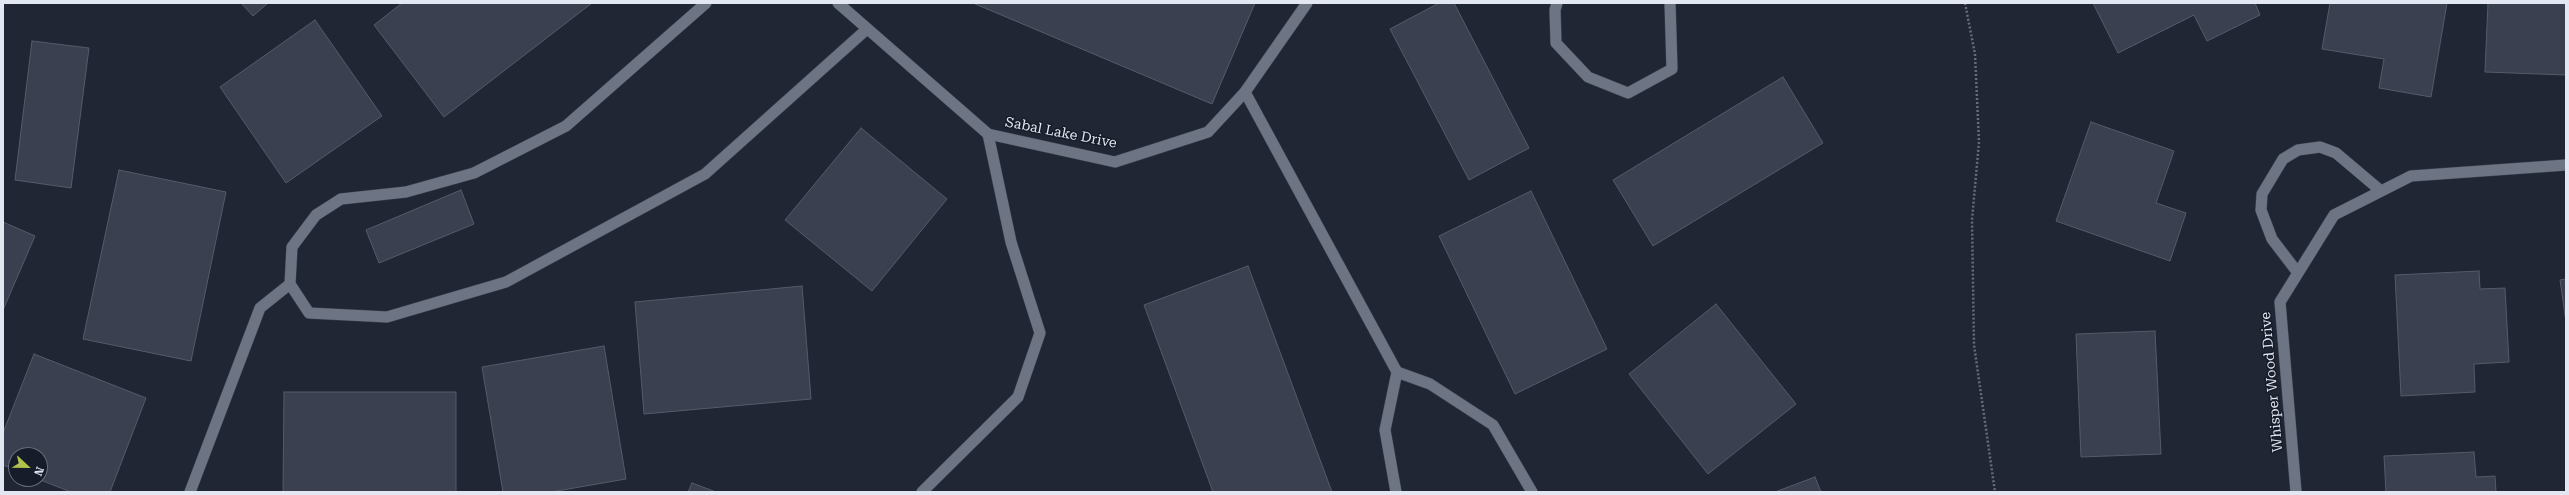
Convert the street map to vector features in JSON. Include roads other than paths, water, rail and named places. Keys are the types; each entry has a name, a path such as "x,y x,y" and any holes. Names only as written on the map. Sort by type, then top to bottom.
{"street":[{"path":"706,3 566,126 474,173 406,192 341,199 316,215 292,247 290,284 308,313 387,317 506,282 705,174 867,29"},
{"name":"Sabal Lake Drive","path":"838,3 988,134 1115,162 1208,132 1245,92 1307,3"},
{"path":"1557,3 1555,10 1556,43 1588,77 1628,93 1672,70 1670,3"},
{"path":"1245,92 1397,372 1385,430 1396,492"},
{"path":"922,492 1018,397 1040,333 1011,242 988,134"},
{"path":"2298,273 2272,239 2261,210 2262,194 2283,159 2298,150 2320,147 2336,153 2381,191"},
{"name":"Whisper Wood Drive","path":"2296,492 2280,302 2334,215 2411,176 2566,165"},
{"path":"190,492 260,308 290,284"},
{"path":"1397,372 1430,384 1493,425 1532,492"}]}
